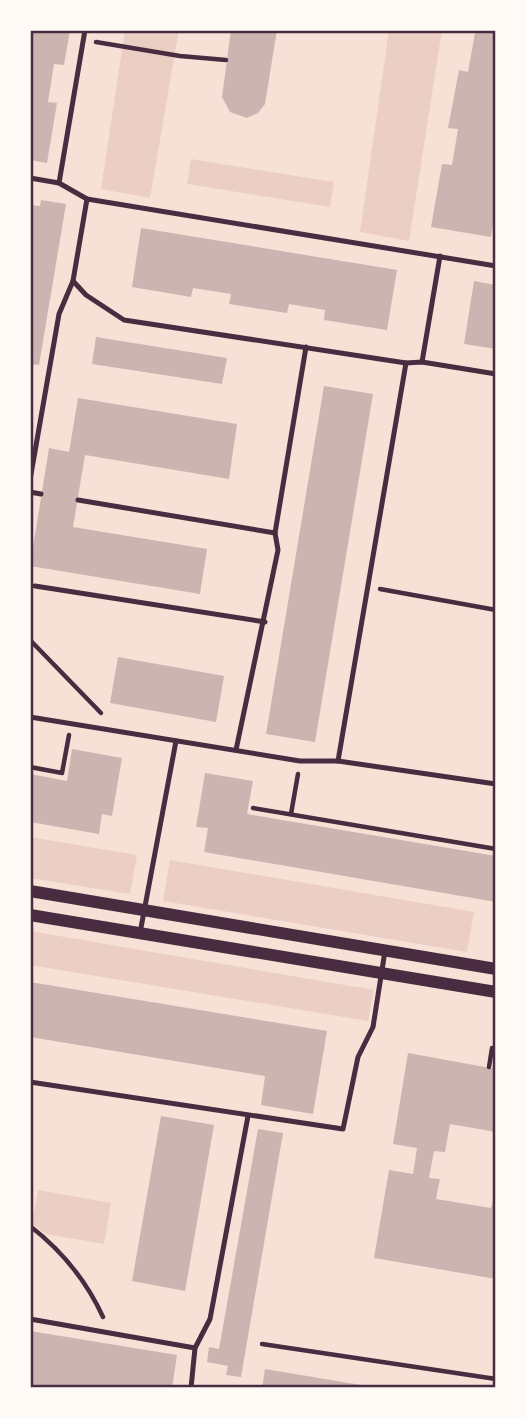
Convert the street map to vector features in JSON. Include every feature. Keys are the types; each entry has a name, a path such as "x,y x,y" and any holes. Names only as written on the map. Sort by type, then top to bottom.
{"street":[{"path":"30,891 496,969"},
{"path":"30,915 496,992"}],"lane":[{"path":"59,183 85,30"},
{"path":"30,178 59,183 87,199 496,266"},
{"path":"30,480 59,314 73,281 87,199"},
{"path":"422,362 440,256"},
{"path":"73,281 86,295 124,320 496,374"},
{"path":"236,750 278,550 275,533 306,347"},
{"path":"338,761 406,363"},
{"path":"30,492 41,494"},
{"path":"78,500 275,533"},
{"path":"34,586 265,622"},
{"path":"30,717 300,761 338,761 496,784"},
{"path":"140,933 176,741"},
{"path":"30,1082 343,1129 358,1056 373,1027 385,950"},
{"path":"191,1388 195,1348 210,1319 248,1116"},
{"path":"30,1319 195,1348"}],"path":[{"path":"83,40 180,56 226,60"},
{"path":"369,587 496,610"},
{"path":"30,640 103,716 108,730"},
{"path":"30,767 62,773 71,724"},
{"path":"291,814 300,761"},
{"path":"253,808 496,849"},
{"path":"489,1067 492,1048"},
{"path":"30,1226 46,1238 92,1294 110,1331"},
{"path":"262,1344 496,1379"}],"shaded area":[{"path":"125,30 179,30 150,198 101,189"},
{"path":"389,30 442,30 409,241 360,232"},
{"path":"191,159 334,182 330,207 187,184"},
{"path":"30,837 137,855 130,894 30,878"},
{"path":"170,860 474,912 467,952 163,901"},
{"path":"30,931 374,990 368,1021 30,965"},
{"path":"38,1190 111,1203 104,1244 46,1234 32,1223"}],"building":[{"path":"30,30 70,30 64,65 54,64 48,102 57,103 47,163 30,160"},
{"path":"231,30 277,30 265,104 258,113 247,118 230,112 222,97"},
{"path":"466,30 496,30 496,206 491,237 431,227 442,164 452,165 458,129 448,128 459,70 468,72 475,33"},
{"path":"41,200 66,204 39,365 30,364 30,205 40,206"},
{"path":"141,228 397,270 387,330 324,320 325,310 289,304 287,313 229,304 231,294 193,288 191,297 132,287"},
{"path":"474,281 496,285 496,349 464,344"},
{"path":"96,337 227,358 222,384 92,364"},
{"path":"324,386 373,394 315,742 266,734"},
{"path":"78,398 237,424 229,479 85,455 73,527 207,549 200,594 30,566 49,448 69,452"},
{"path":"118,657 224,676 216,722 110,703"},
{"path":"72,749 122,758 112,816 102,814 99,834 30,822 30,774 67,781"},
{"path":"205,773 253,781 247,814 496,856 496,902 204,852 208,828 196,827"},
{"path":"30,982 327,1031 313,1114 261,1105 265,1076 30,1037"},
{"path":"408,1053 496,1069 496,1132 450,1124 445,1152 434,1151 429,1178 440,1179 436,1199 491,1208 496,1188 496,1279 374,1258 389,1170 413,1174 417,1148 393,1144"},
{"path":"161,1116 214,1125 185,1291 132,1281"},
{"path":"258,1129 283,1133 241,1377 226,1375 228,1366 207,1362 209,1347 219,1349"},
{"path":"30,1331 177,1355 172,1388 30,1387"},
{"path":"265,1369 373,1387 373,1388 262,1388"}]}
